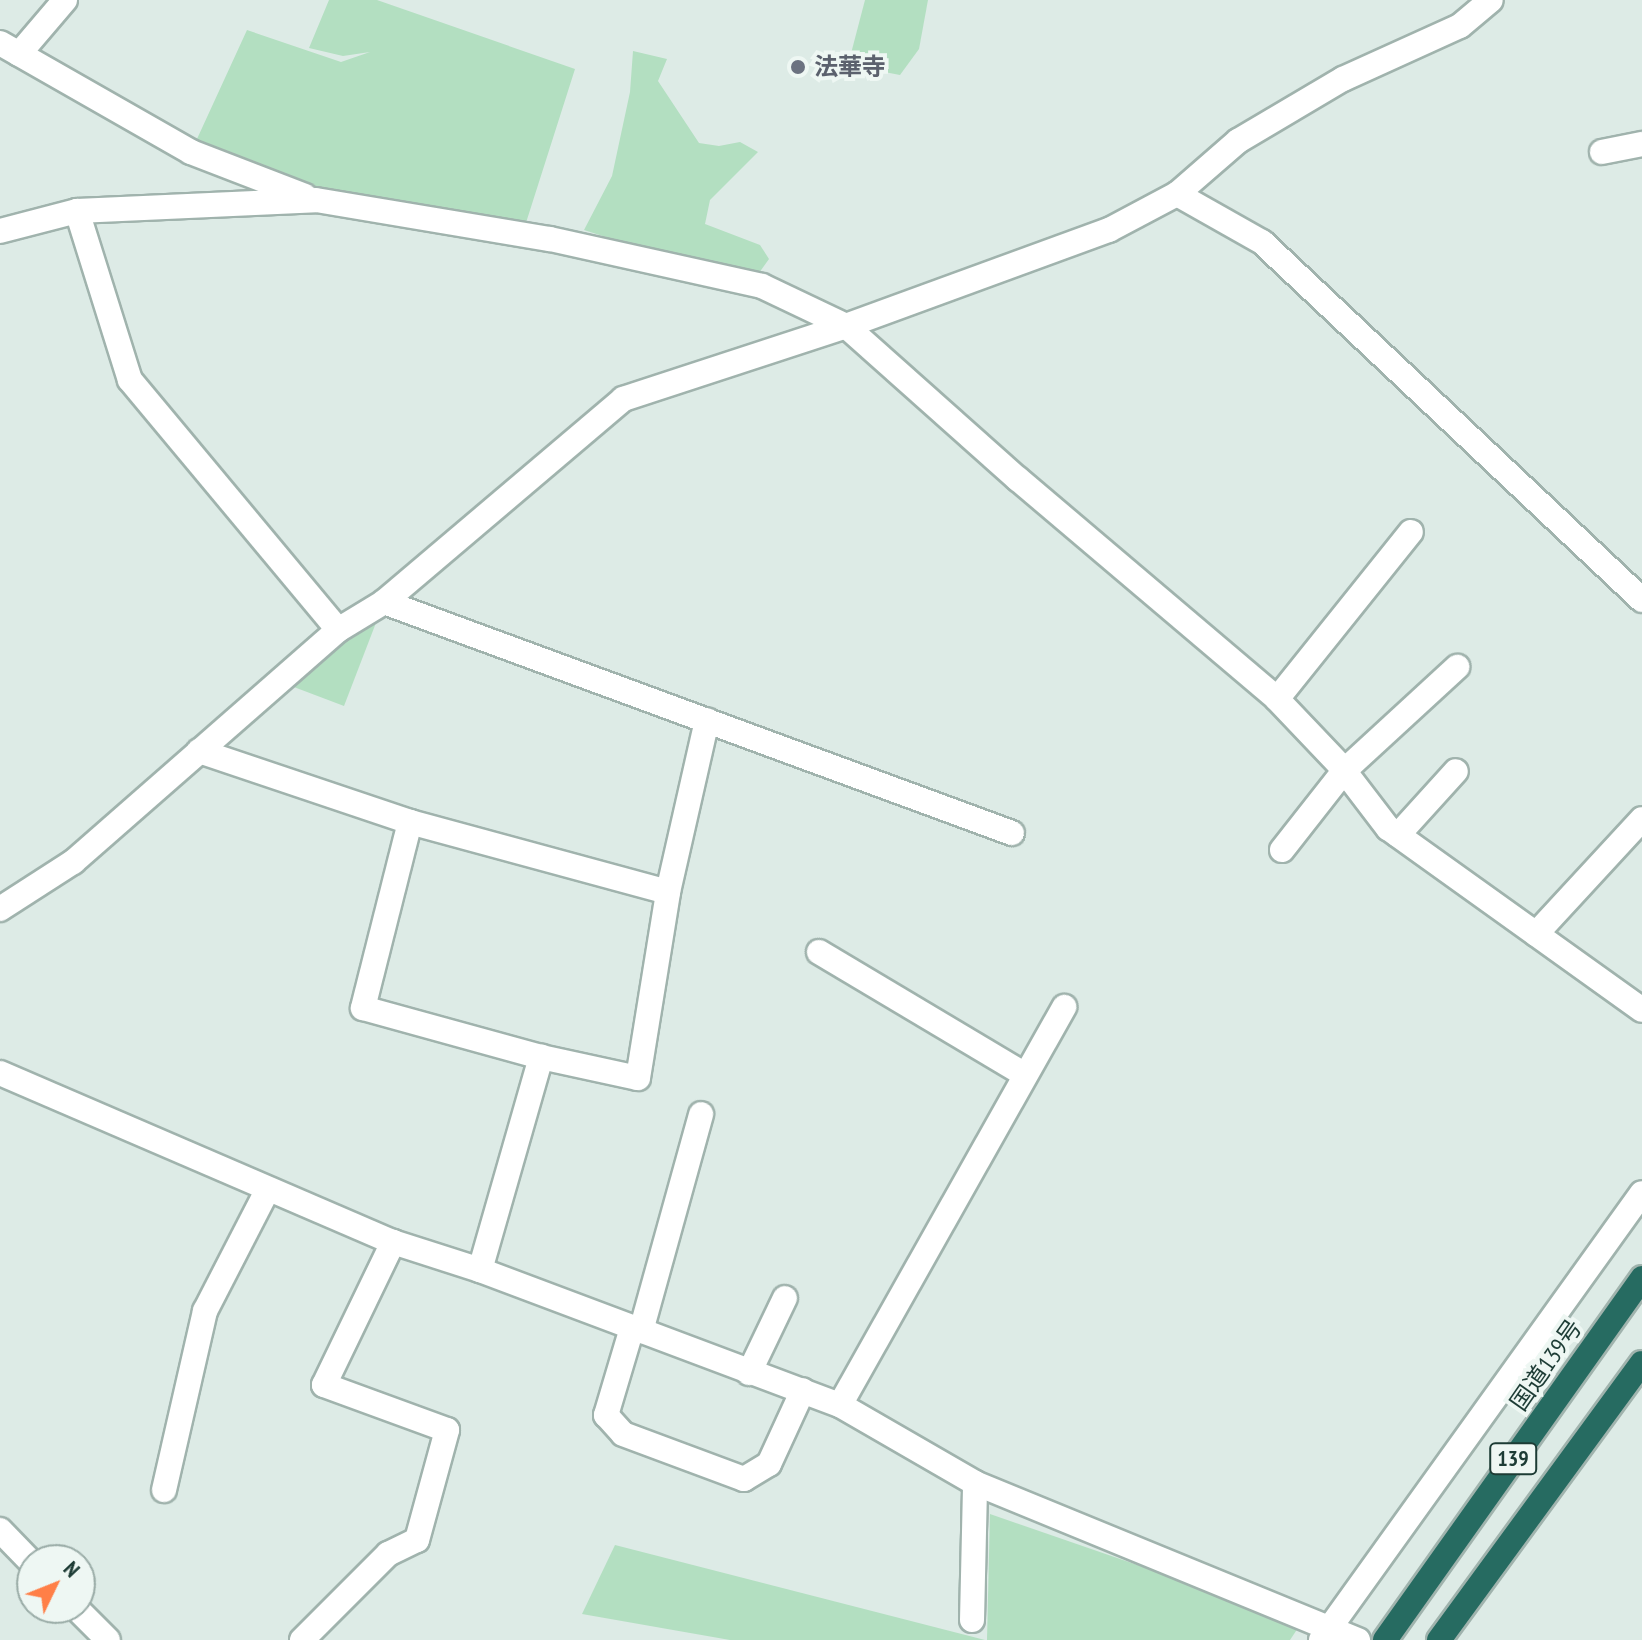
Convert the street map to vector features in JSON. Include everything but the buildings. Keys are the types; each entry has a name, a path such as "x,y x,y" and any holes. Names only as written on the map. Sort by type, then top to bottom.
{"highway":[{"name":"国道139号","path":"1385,1640 1642,1278"},
{"name":"139","path":"1439,1640 1642,1363"}],"street":[{"path":"65,0 10,49 191,152 316,200 550,239 762,286 846,326 1018,479 1277,699 1344,771 1388,828 1642,1010"},
{"path":"0,909 73,862 338,630 384,602 623,399 846,326 1109,230 1177,194 1238,141 1343,79 1460,26 1491,0"},
{"path":"1602,152 1642,144"},
{"path":"1177,194 1262,242 1642,600"},
{"path":"0,231 77,211 316,200"},
{"path":"77,211 130,380 338,630"},
{"path":"1277,699 1411,532"},
{"path":"384,602 1012,833"},
{"path":"1282,850 1344,771 1457,667"},
{"path":"410,822 363,1008 541,1057 638,1078 668,892 707,720"},
{"path":"199,751 410,822 668,892"},
{"path":"1398,835 1456,771"},
{"path":"1536,934 1642,819"},
{"path":"819,952 1025,1075"},
{"path":"840,1405 1064,1007"},
{"path":"480,1270 541,1057"},
{"path":"0,1073 393,1242 480,1270 840,1405 975,1483 1326,1634 1358,1640"},
{"path":"701,1114 636,1330 606,1415 623,1434 744,1479 769,1464 803,1390"},
{"path":"164,1490 205,1311 268,1189"},
{"path":"1326,1634 1642,1193"},
{"path":"302,1640 388,1554 417,1540 447,1430 324,1385 393,1242"},
{"path":"749,1373 785,1298"},
{"path":"972,1620 975,1483"},
{"path":"0,1530 16,1546"},
{"path":"92,1624 108,1640"}],"green space":[{"path":"329,0 377,0 575,69 524,229 342,205 191,152 247,30 341,62 370,52 343,56 309,48"},
{"path":"865,0 928,0 919,49 900,75 848,65"},
{"path":"633,51 667,59 658,81 699,143 719,146 740,142 758,152 710,200 705,224 760,245 769,259 751,284 584,230 612,176 630,92"},
{"path":"384,602 344,706 278,681"},
{"path":"990,1514 1302,1622 1290,1640 987,1640"},
{"path":"615,1545 985,1640 730,1640 582,1614"}],"place":[{"name":"法華寺","path":"798,67"}]}
